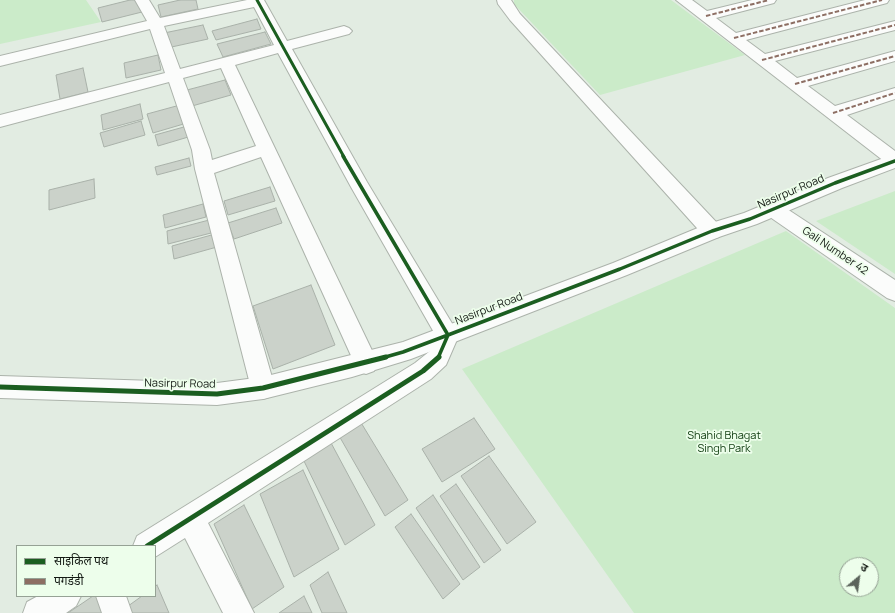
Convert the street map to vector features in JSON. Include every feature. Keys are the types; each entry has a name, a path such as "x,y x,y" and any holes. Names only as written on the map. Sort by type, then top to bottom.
{"street":[{"path":"142,0 156,24 174,77 186,104 201,150 204,169 263,388"},
{"path":"504,0 504,4 515,17 712,231"},
{"path":"683,0 895,161"},
{"path":"706,16 769,0"},
{"path":"734,38 882,0"},
{"path":"891,0 895,2"},
{"path":"0,61 116,32 257,1 360,187 448,335 438,358 423,370 149,545"},
{"path":"762,60 895,25"},
{"path":"0,121 174,77 344,31"},
{"path":"795,84 895,56"},
{"path":"226,63 366,362"},
{"path":"832,113 895,93"},
{"path":"204,169 266,149"},
{"name":"Nasirpur Road","path":"0,387 217,394 263,388 366,362 403,352 448,335 620,269 712,231 750,220 836,183 895,161"},
{"name":"Gali Number 42","path":"774,210 895,292"},
{"path":"190,518 239,613"},
{"path":"38,613 64,597"},
{"path":"111,597 117,613"}],"green space":[{"path":"0,0 86,0 101,22 0,44"},
{"path":"514,0 671,0 745,55 600,95 514,4"},
{"path":"895,191 895,274 816,221"},
{"name":"Shahid Bhagat Singh Park","path":"786,231 895,308 895,613 634,613 462,369"}],"building":[{"path":"130,0 138,0 142,12 102,22 98,8"},
{"path":"180,0 196,0 198,9 161,17 158,5"},
{"path":"257,19 261,29 216,40 212,31"},
{"path":"203,25 208,39 167,48 164,33"},
{"path":"265,32 271,44 223,57 217,44"},
{"path":"158,55 161,70 126,78 124,63"},
{"path":"83,68 88,92 60,99 56,75"},
{"path":"225,80 231,95 192,106 187,90"},
{"path":"140,104 143,119 103,130 101,115"},
{"path":"180,105 187,123 153,133 147,114"},
{"path":"141,121 145,135 104,147 100,133"},
{"path":"191,125 195,135 158,146 155,135"},
{"path":"189,158 191,166 157,175 155,167"},
{"path":"94,179 95,198 49,210 49,190"},
{"path":"270,187 275,201 228,215 224,201"},
{"path":"203,204 206,217 165,228 163,215"},
{"path":"276,208 282,223 234,239 228,223"},
{"path":"213,219 215,232 168,244 167,231"},
{"path":"215,234 217,247 174,259 172,246"},
{"path":"311,285 335,345 273,369 253,306"},
{"path":"474,418 495,449 442,482 422,449"},
{"path":"360,421 408,500 385,516 338,434"},
{"path":"330,441 375,525 345,545 302,457"},
{"path":"489,456 536,522 507,544 461,476"},
{"path":"303,470 339,549 294,577 260,494"},
{"path":"456,484 501,550 484,563 440,496"},
{"path":"433,495 480,567 463,580 416,508"},
{"path":"244,505 284,587 252,609 214,524"},
{"path":"411,514 460,584 443,599 395,527"},
{"path":"328,572 347,613 322,613 310,585"},
{"path":"157,585 169,613 125,613 124,609 141,597 156,597"},
{"path":"304,596 312,613 279,613"},
{"path":"92,597 103,597 109,613 68,613"}],"marked path":[{"path":"706,16 769,0"},
{"path":"734,38 882,0"},
{"path":"762,60 895,25"},
{"path":"795,84 895,56"},
{"path":"833,113 895,93"}],"cycle path":[{"path":"149,545 423,371 438,358 448,335 360,187 257,0"},
{"path":"0,387 217,394 263,388 352,366 403,352 620,269 712,231 750,219 835,183 895,161"}]}
